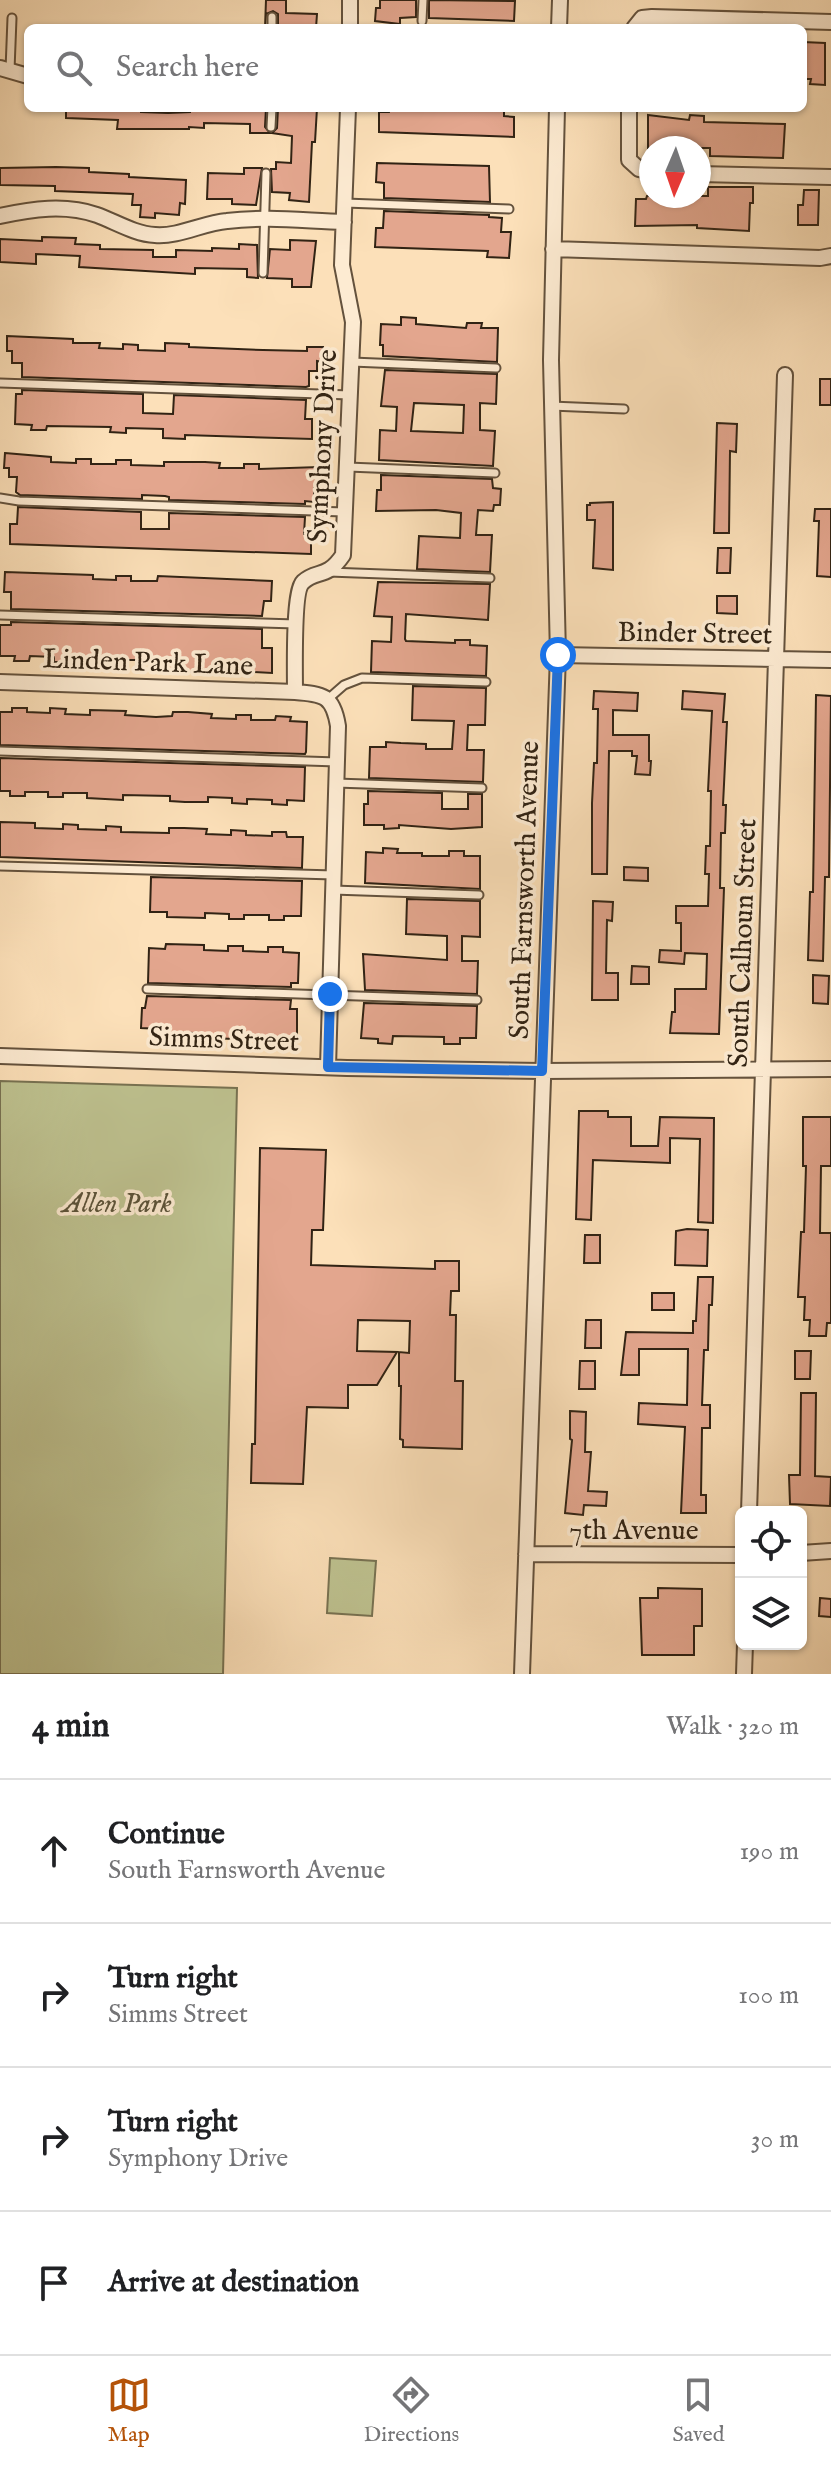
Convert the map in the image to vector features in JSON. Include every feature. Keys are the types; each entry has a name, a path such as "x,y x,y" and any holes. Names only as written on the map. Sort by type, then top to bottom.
{"street":[{"path":"350,0 350,24"},
{"path":"559,24 560,0"},
{"path":"637,24 642,18 652,17 831,22"},
{"name":"Symphony Drive","path":"295,692 299,586 305,579 329,572 343,555 353,322 342,265 348,112"},
{"name":"South Farnsworth Avenue","path":"522,1674 558,655 551,406 557,112"},
{"path":"629,112 629,160 639,169"},
{"path":"711,174 831,177"},
{"path":"0,216 28,210 67,209 96,215 152,235 177,233 213,223 264,220 344,222"},
{"path":"553,249 831,256"},
{"name":"South Calhoun Street","path":"749,1506 785,375"},
{"name":"Binder Street","path":"558,655 831,660"},
{"name":"Linden Park Lane","path":"0,682 295,692"},
{"path":"295,692 328,699 335,710 338,726 328,1067"},
{"name":"Simms Street","path":"0,1056 542,1071 831,1069"},
{"path":"807,1553 831,1551"},
{"name":"7th Avenue","path":"526,1554 735,1555"},
{"path":"744,1674 745,1650"}],"lane":[{"path":"422,21 423,0"},
{"path":"272,17 272,24"},
{"path":"5,70 12,18"},
{"path":"271,127 272,112"},
{"path":"263,273 266,173"},
{"path":"345,203 509,209"},
{"path":"352,362 496,368"},
{"path":"0,383 350,395"},
{"path":"551,406 624,409"},
{"path":"348,467 495,473"},
{"path":"0,498 346,512"},
{"path":"329,572 490,578"},
{"path":"0,615 296,624"},
{"path":"328,699 344,685 362,678 486,682"},
{"path":"0,751 337,762"},
{"path":"336,783 482,788"},
{"path":"0,866 333,882 479,895"},
{"path":"147,989 477,1000"}],"green space":[{"name":"Allen Park","path":"0,1081 237,1088 223,1674 0,1674"},
{"path":"330,1558 376,1561 372,1616 327,1613"}],"building":[{"path":"266,0 286,0 286,13 317,14 316,24 278,24 278,14 273,11 266,14 265,24"},
{"path":"380,0 416,0 416,17 400,18 400,24 375,21"},
{"path":"429,0 515,1 514,21 429,18"},
{"path":"807,42 825,43 825,85 810,84 811,79 807,79"},
{"path":"66,112 266,112 265,127 270,133 250,133 250,124 204,123 204,128 117,129 118,120 66,118"},
{"path":"278,112 317,112 309,202 289,200 290,193 272,192 271,169 276,169 276,162 291,163 292,136 272,133 277,128"},
{"path":"379,112 504,112 504,116 514,117 514,137 379,132"},
{"path":"648,115 689,120 690,115 704,116 704,122 785,124 783,158 711,156 711,136 648,136"},
{"path":"377,163 489,166 490,202 384,198 384,183 376,182"},
{"path":"0,168 89,168 89,172 129,174 129,177 186,180 185,204 180,203 179,215 155,213 155,218 140,217 141,205 132,205 133,194 55,191 55,186 0,185"},
{"path":"244,168 262,168 256,205 232,204 232,199 207,199 208,173 244,174"},
{"path":"711,187 753,187 749,231 697,228 697,225 635,226 636,199 639,199 639,208 711,208"},
{"path":"804,190 819,190 818,225 798,225 798,205 803,205"},
{"path":"384,211 502,218 501,232 511,232 509,258 487,257 488,251 375,247 376,228 383,228"},
{"path":"42,237 76,238 75,244 100,245 100,249 153,250 153,257 176,257 176,250 212,251 212,248 239,249 239,244 257,245 258,278 247,277 247,269 195,268 195,274 79,267 80,256 36,254 36,264 0,262 0,239 42,241"},
{"path":"290,240 316,241 311,287 292,287 292,279 267,278 270,249 290,250"},
{"path":"401,317 416,318 416,324 466,328 467,323 482,323 481,328 498,328 497,362 383,356 381,324 401,325"},
{"path":"7,336 73,339 73,343 100,343 99,348 123,349 123,344 138,345 138,350 165,351 165,343 263,350 307,351 307,347 323,347 322,362 317,361 317,371 309,371 309,386 306,387 22,377 22,363 12,363 12,351 7,351"},
{"path":"385,370 497,374 496,404 480,403 480,430 495,431 493,466 379,460 380,430 396,431 397,407 381,406","holes":["414,403 464,405 463,433 411,431"]},
{"path":"820,379 831,379 831,405 820,405"},
{"path":"22,390 143,394 143,413 173,414 174,395 306,400 305,419 312,419 312,439 185,435 185,439 163,438 163,429 126,428 126,433 110,432 111,427 47,426 46,430 31,430 32,425 15,424 16,394 22,394"},
{"path":"717,423 737,424 736,452 730,451 729,533 714,533"},
{"path":"5,453 51,457 51,462 76,463 76,459 91,459 91,464 116,464 116,460 131,460 131,465 205,462 220,463 219,468 244,468 244,464 259,464 259,469 319,467 318,488 314,488 314,502 305,501 305,504 169,500 165,496 142,495 142,499 20,495 16,492 17,477 9,477 9,468 4,468"},
{"path":"381,475 492,479 493,488 501,489 500,505 494,505 493,511 478,510 476,535 492,535 490,572 417,569 419,536 460,538 461,513 436,510 376,511"},
{"path":"613,502 613,570 593,568 595,520 587,520 587,505"},
{"path":"18,507 141,512 141,529 169,529 169,513 305,517 304,534 311,534 311,554 10,544 10,524 17,524"},
{"path":"815,509 831,509 831,577 817,576 819,521 814,521"},
{"path":"718,548 731,548 730,573 717,573"},
{"path":"5,572 93,575 93,579 116,580 116,576 131,576 131,581 157,581 158,576 272,581 271,601 264,601 262,616 11,609 11,592 4,592"},
{"path":"378,582 490,584 488,620 406,614 406,641 455,643 455,640 470,640 470,645 487,646 486,676 371,672 372,641 391,642 392,617 374,616"},
{"path":"717,596 737,596 737,614 717,613"},
{"path":"11,622 262,629 262,648 272,648 272,673 196,669 196,672 155,671 155,660 128,660 128,664 94,663 94,658 69,658 69,662 54,662 54,657 30,656 29,661 14,661 15,656 0,656 0,625 11,625"},
{"path":"413,686 486,688 485,725 468,725 467,750 484,750 483,782 369,778 370,747 386,747 386,742 426,744 426,749 452,749 454,721 412,720"},
{"path":"594,691 638,693 637,711 613,710 613,735 649,735 651,761 650,775 635,774 637,756 632,756 632,751 609,751 607,874 592,874 592,803 594,763 597,763 598,709 593,709"},
{"path":"683,691 725,694 723,722 727,722 723,805 726,805 725,833 721,833 720,888 724,888 719,1034 670,1033 672,1012 675,1012 675,989 706,989 707,954 685,953 684,964 659,962 660,950 681,951 681,923 676,923 676,906 708,906 709,874 705,874 706,846 710,846 711,791 708,791 712,711 682,709"},
{"path":"816,695 831,696 829,877 825,877 823,961 808,960 810,892 813,892"},
{"path":"12,708 50,713 50,708 66,709 65,714 90,715 90,710 126,711 125,715 156,717 188,712 212,714 211,718 236,719 236,715 251,715 251,720 291,717 290,721 307,722 306,752 0,745 0,712 12,712"},
{"path":"0,758 305,767 304,801 287,800 287,805 272,804 272,800 247,799 247,804 232,803 232,798 208,797 208,802 185,802 170,801 170,796 123,795 123,800 87,798 87,793 63,793 63,797 48,797 48,792 25,792 25,796 10,796 10,791 0,791"},
{"path":"368,791 442,793 442,809 468,809 468,794 482,794 482,827 451,829 399,825 399,828 384,829 384,825 364,825 364,804 368,804"},
{"path":"0,822 35,823 35,828 63,829 63,824 78,825 78,829 121,827 121,832 169,833 169,828 184,828 207,829 206,834 231,835 231,830 246,831 246,835 272,836 272,832 286,832 287,837 303,837 302,868 0,857"},
{"path":"383,848 398,849 397,853 422,853 422,856 449,856 449,851 464,851 464,856 480,856 480,889 365,883 366,852 383,853"},
{"path":"624,867 648,868 648,881 624,880"},
{"path":"151,877 302,881 301,916 284,916 284,920 269,920 269,915 244,915 244,919 229,919 229,914 205,913 205,918 167,917 167,912 150,912"},
{"path":"407,899 480,901 480,937 462,936 462,961 478,961 477,994 365,990 363,954 447,960 447,936 406,934"},
{"path":"593,901 613,902 612,921 607,920 606,973 618,973 618,1000 592,1000"},
{"path":"166,944 204,945 204,950 228,951 228,946 243,946 243,951 268,952 268,947 283,947 283,952 299,953 298,983 291,983 291,987 148,983 149,948 165,949"},
{"path":"632,966 649,967 649,984 631,984"},
{"path":"813,975 829,976 828,1004 813,1003"},
{"path":"147,996 291,1000 290,1009 297,1009 297,1041 211,1038 211,1034 176,1032 176,1035 160,1035 161,1029 141,1028 142,1008 145,1008"},
{"path":"364,1003 477,1006 476,1038 460,1038 460,1044 444,1044 444,1037 393,1036 392,1044 361,1038"},
{"path":"579,1111 608,1111 608,1117 631,1117 631,1146 658,1146 660,1117 714,1118 713,1223 698,1222 700,1139 670,1138 670,1163 593,1160 591,1220 576,1219"},
{"path":"803,1117 831,1117 831,1166 821,1166 820,1233 831,1233 831,1323 827,1323 826,1336 809,1336 810,1320 804,1320 805,1297 798,1297 806,1166 803,1166"},
{"path":"260,1148 326,1150 323,1230 312,1230 311,1265 435,1269 435,1261 459,1261 459,1291 451,1291 450,1315 456,1315 455,1381 463,1381 462,1449 403,1447 403,1440 400,1439 399,1352 409,1353 410,1321 358,1320 357,1351 397,1352 377,1385 348,1385 348,1408 307,1407 303,1484 251,1483 252,1444 255,1444"},
{"path":"708,1230 707,1266 675,1265 676,1231"},
{"path":"585,1235 600,1235 600,1263 584,1263"},
{"path":"698,1277 713,1277 708,1350 704,1350 702,1405 710,1405 710,1428 702,1428 701,1495 706,1495 706,1513 681,1513 685,1427 638,1424 639,1403 687,1405 688,1349 639,1349 639,1375 621,1375 626,1332 693,1333"},
{"path":"652,1293 674,1293 674,1310 652,1310"},
{"path":"586,1320 601,1320 601,1348 585,1348"},
{"path":"795,1351 811,1351 810,1379 795,1379"},
{"path":"580,1361 595,1361 595,1389 579,1389"},
{"path":"801,1393 816,1393 815,1476 831,1477 830,1506 790,1504 789,1475 800,1475"},
{"path":"570,1411 586,1412 585,1452 591,1452 588,1491 607,1492 606,1506 584,1505 583,1515 565,1513 572,1440"},
{"path":"658,1588 702,1589 702,1626 694,1626 694,1655 642,1655 640,1598 658,1598"},
{"path":"820,1598 831,1599 831,1617 819,1616"}],"route":[{"path":"330,994 328,1067 542,1071 558,655"}]}
